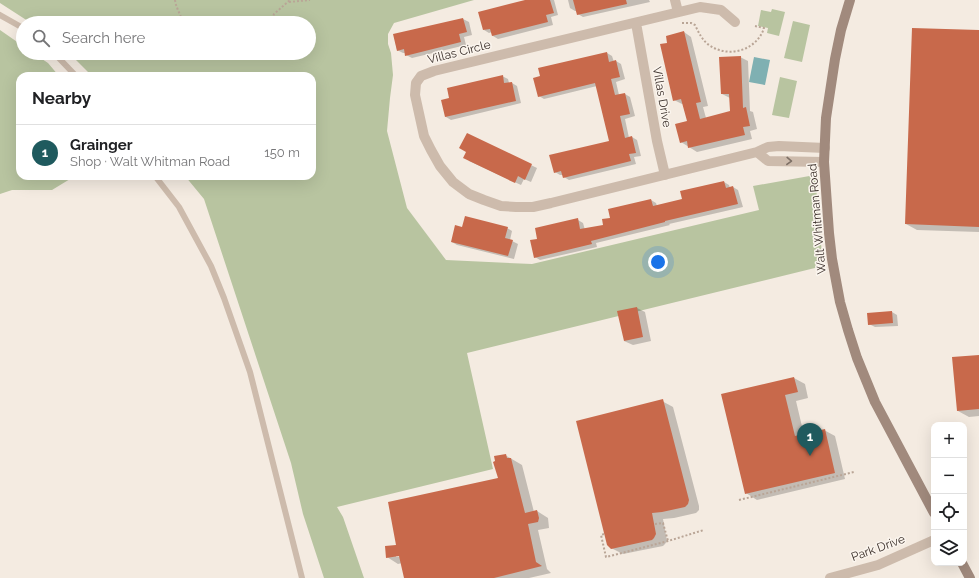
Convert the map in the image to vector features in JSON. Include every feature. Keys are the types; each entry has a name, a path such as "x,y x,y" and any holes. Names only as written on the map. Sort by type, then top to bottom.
{"main road":[{"name":"Walt Whitman Road","path":"850,0 841,30 835,59 826,118 824,162 832,259 840,302 857,358 875,402 931,507"},
{"path":"964,566 970,578"}],"street":[{"path":"675,0 678,12"},
{"name":"Villas Circle","path":"735,22 720,10 700,7 434,71 421,76 416,83 415,95 424,136 440,166 453,182 469,194 501,206 516,207 533,207 757,152 768,147 825,148"},
{"name":"Villas Drive","path":"636,23 657,141 665,175"},
{"path":"757,152 768,161 824,162"},
{"name":"Park Drive","path":"830,578 878,565 931,541"}],"lane":[{"path":"0,15 16,24"},
{"path":"61,60 72,72"},
{"path":"158,180 179,207 211,266 224,298 250,372 302,578"}],"path":[{"path":"175,0 181,16"},
{"path":"273,16 289,1 310,0"},
{"path":"679,23 691,23 695,25 700,36 709,45 720,51 733,52 745,49 756,42 763,33 764,28 755,26"},
{"path":"738,500 854,472"},
{"path":"655,524 663,523 668,541"},
{"path":"604,534 601,535 606,557 704,530"}],"green space":[{"path":"0,0 474,0 394,23 388,34 388,44 391,53 393,75 387,131 407,208 446,260 532,264 759,210 753,186 815,175 823,266 467,353 493,469 337,507 343,517 364,578 324,578 303,514 291,463 204,199 188,180 316,180 316,72 88,72 76,60 316,60 316,16 20,16 0,3"},
{"path":"772,9 785,12 779,36 767,33 768,28 758,26 761,10 771,12"},
{"path":"793,21 810,25 802,62 784,58"},
{"path":"0,30 16,41 16,60 44,60 56,72 16,72 16,180 68,180 52,190 12,190 0,194"},
{"path":"780,77 797,81 789,118 772,115"}],"water":[{"path":"754,57 770,60 765,85 749,82"}],"building":[{"path":"525,0 550,0 554,13 546,15 548,22 492,36 490,29 483,30 478,12"},
{"path":"573,0 626,0 627,4 577,15"},
{"path":"463,18 467,32 459,34 461,42 405,56 404,49 397,51 393,34"},
{"path":"912,28 979,30 979,227 905,224"},
{"path":"684,31 701,102 696,103 700,119 730,111 729,94 721,94 719,57 741,56 743,108 746,107 750,126 743,127 745,135 688,148 687,141 680,143 675,124 687,121 681,99 673,101 660,44 667,43 666,36"},
{"path":"607,52 609,62 616,60 620,77 611,79 615,95 625,93 630,114 620,116 625,138 632,136 636,153 629,154 631,161 563,178 561,171 554,173 549,155 609,141 595,83 538,97 533,78 540,76 538,68"},
{"path":"503,75 504,83 512,82 516,101 445,117 441,100 449,98 447,88"},
{"path":"467,133 532,164 525,180 518,176 515,183 463,158 466,152 459,148"},
{"path":"724,181 726,188 733,186 738,204 665,221 591,241 592,244 534,258 530,240 537,239 535,228 578,218 580,229 603,225 602,219 610,218 608,209 651,199 653,206 682,199 680,191"},
{"path":"465,216 508,227 505,238 513,240 508,256 451,242 455,225 462,227"},
{"path":"637,307 643,337 624,341 617,311"},
{"path":"892,311 893,323 868,325 867,313"},
{"path":"979,355 979,409 957,411 952,357"},
{"path":"794,377 798,392 785,395 795,436 825,429 835,473 745,494 721,394"},
{"path":"663,399 689,500 688,504 685,507 652,513 656,534 652,540 611,549 607,545 576,421"},
{"path":"506,454 507,458 511,458 525,513 537,510 539,518 538,522 528,524 536,562 542,566 494,578 404,578 399,556 386,558 385,546 396,545 388,502 498,478 493,462 495,461 494,456"}],"place":[{"name":"Grainger","path":"810,456"}]}
